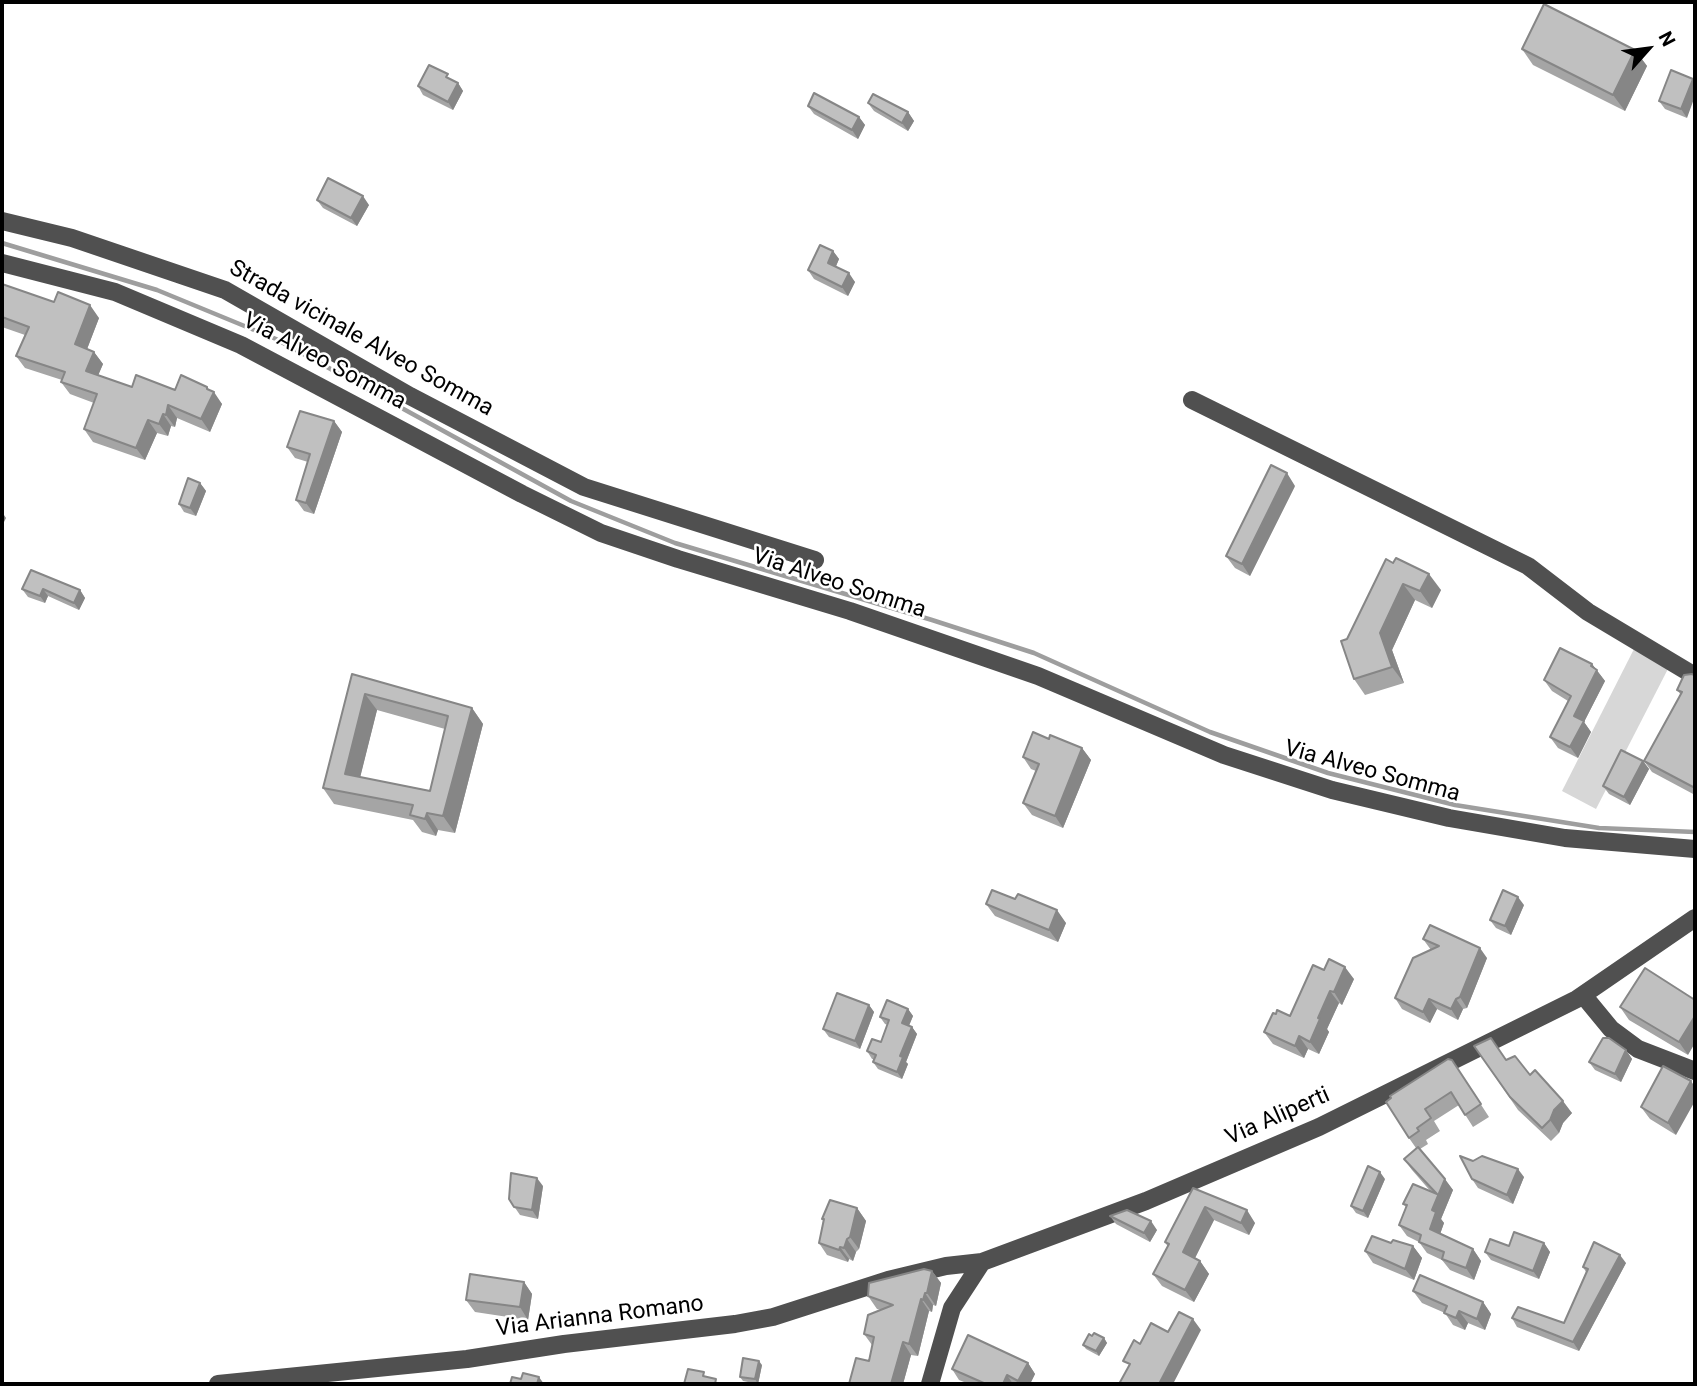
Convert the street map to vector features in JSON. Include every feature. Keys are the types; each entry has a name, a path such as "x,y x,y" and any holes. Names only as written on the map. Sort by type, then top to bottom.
{"street":[{"name":"Strada vicinale Alveo Somma","path":"2,221 72,238 225,290 410,396 584,487 815,560"},
{"name":"Via Alveo Somma","path":"2,263 115,292 241,345 601,533 850,611 1038,676 1224,755 1272,772 1384,803 1509,830 1590,841 1695,849"},
{"path":"1192,400 1528,566 1588,612 1695,676"},
{"name":"Via Aliperti","path":"982,1262 1146,1200 1319,1128 1583,995 1695,918"},
{"path":"1583,995 1611,1029 1638,1049 1695,1071"},
{"path":"930,1384 953,1308 982,1262"},
{"name":"Via Arianna Romano","path":"218,1384 467,1359 564,1344 735,1324 773,1317 888,1280 946,1266 982,1262"}],"shaded area":[{"path":"1635,647 1670,665 1596,809 1562,791"}],"building":[{"path":"1544,4 1635,50 1613,95 1522,49"},
{"path":"429,65 448,74 446,77 458,83 448,102 418,86"},
{"path":"1671,70 1693,79 1681,109 1659,101"},
{"path":"814,93 859,117 852,130 808,106"},
{"path":"873,94 908,112 902,123 868,103"},
{"path":"328,178 363,196 351,218 317,200"},
{"path":"820,245 833,251 828,263 849,273 842,287 808,270"},
{"path":"2,284 54,302 58,292 90,305 75,344 94,352 86,371 132,387 136,375 175,390 181,375 214,392 201,419 168,405 166,415 163,414 159,424 148,420 136,448 84,429 97,394 61,382 65,372 16,356 29,327 2,317"},
{"path":"300,411 334,421 306,503 296,500 310,454 287,447"},
{"path":"1271,465 1287,473 1242,564 1226,556"},
{"path":"188,478 200,483 190,508 179,504"},
{"path":"1396,558 1429,574 1420,591 1403,584 1380,633 1392,667 1354,679 1341,641 1347,639 1386,559 1393,563"},
{"path":"31,570 80,590 74,603 43,589 40,596 22,589"},
{"path":"1560,648 1592,664 1597,670 1574,716 1584,721 1570,747 1550,737 1571,696 1544,680"},
{"path":"352,674 472,708 443,816 427,813 425,819 410,815 413,805 323,788","holes":["365,694 448,716 430,791 345,774"]},
{"path":"1684,675 1695,676 1695,788 1644,761 1682,692 1677,690"},
{"path":"1033,732 1049,739 1050,735 1082,748 1055,816 1023,803 1039,764 1023,757"},
{"path":"1621,750 1643,761 1624,797 1603,786"},
{"path":"992,890 1015,899 1018,894 1057,910 1049,930 986,904"},
{"path":"1503,890 1518,897 1505,926 1490,920"},
{"path":"1430,925 1480,948 1460,997 1451,1009 1429,999 1423,1012 1395,998 1413,958 1439,946 1423,939"},
{"path":"1329,959 1345,967 1334,992 1330,991 1310,1042 1299,1036 1295,1046 1264,1032 1277,1010 1290,1016 1313,965 1324,970"},
{"path":"1645,968 1695,1000 1695,1016 1679,1042 1620,1007"},
{"path":"837,993 869,1005 855,1041 823,1029"},
{"path":"887,1000 908,1009 902,1023 912,1027 900,1056 903,1057 897,1072 873,1062 876,1055 867,1051 872,1039 881,1042 889,1020 880,1017"},
{"path":"1491,1038 1506,1060 1515,1056 1530,1075 1535,1070 1563,1101 1542,1128 1510,1097 1474,1046"},
{"path":"1603,1038 1609,1038 1626,1050 1615,1074 1589,1062"},
{"path":"1448,1059 1452,1060 1481,1104 1465,1115 1451,1092 1425,1109 1431,1118 1409,1138 1386,1102 1390,1096"},
{"path":"1663,1066 1691,1081 1668,1123 1641,1107"},
{"path":"1418,1147 1445,1179 1432,1210 1436,1212 1430,1229 1473,1249 1466,1268 1442,1259 1444,1252 1419,1242 1421,1235 1399,1225 1407,1205 1403,1204 1413,1184 1437,1194 1404,1159"},
{"path":"1460,1156 1473,1161 1482,1156 1518,1169 1507,1195 1472,1179"},
{"path":"1368,1166 1380,1172 1363,1211 1351,1206"},
{"path":"511,1173 537,1178 532,1210 514,1207 509,1199"},
{"path":"1193,1188 1247,1210 1241,1223 1205,1207 1183,1252 1200,1261 1185,1290 1153,1274 1169,1244 1165,1242"},
{"path":"830,1200 857,1208 850,1237 844,1248 840,1247 839,1250 819,1243 822,1219"},
{"path":"1127,1210 1151,1221 1144,1233 1110,1216"},
{"path":"1514,1232 1544,1243 1533,1271 1485,1252 1490,1239 1509,1246"},
{"path":"1372,1236 1391,1243 1393,1240 1413,1246 1405,1269 1365,1251"},
{"path":"1594,1242 1620,1255 1573,1342 1512,1318 1518,1307 1564,1323 1588,1269 1583,1267"},
{"path":"924,1269 932,1271 927,1293 923,1300 921,1299 909,1344 903,1342 891,1384 849,1384 856,1358 869,1361 874,1337 864,1334 868,1315 893,1305 868,1296 869,1283"},
{"path":"470,1274 524,1282 520,1307 466,1300"},
{"path":"1420,1275 1483,1302 1477,1319 1459,1311 1456,1318 1444,1313 1447,1306 1413,1291"},
{"path":"1179,1312 1193,1319 1159,1384 1119,1384 1130,1364 1123,1361 1134,1340 1140,1344 1151,1323 1168,1332"},
{"path":"1094,1333 1104,1338 1096,1351 1083,1345 1089,1334 1092,1336"},
{"path":"968,1335 1028,1363 1018,1381 1007,1375 1003,1384 986,1384 952,1369"},
{"path":"743,1358 759,1361 755,1379 740,1377"},
{"path":"688,1369 704,1372 703,1376 716,1379 715,1384 684,1384"},
{"path":"523,1373 539,1377 537,1384 510,1384 512,1377 521,1379"}],"waterway":[{"path":"2,243 157,290 276,339 571,501 675,543 1034,653 1210,732 1328,773 1455,805 1599,828 1695,832"}]}
